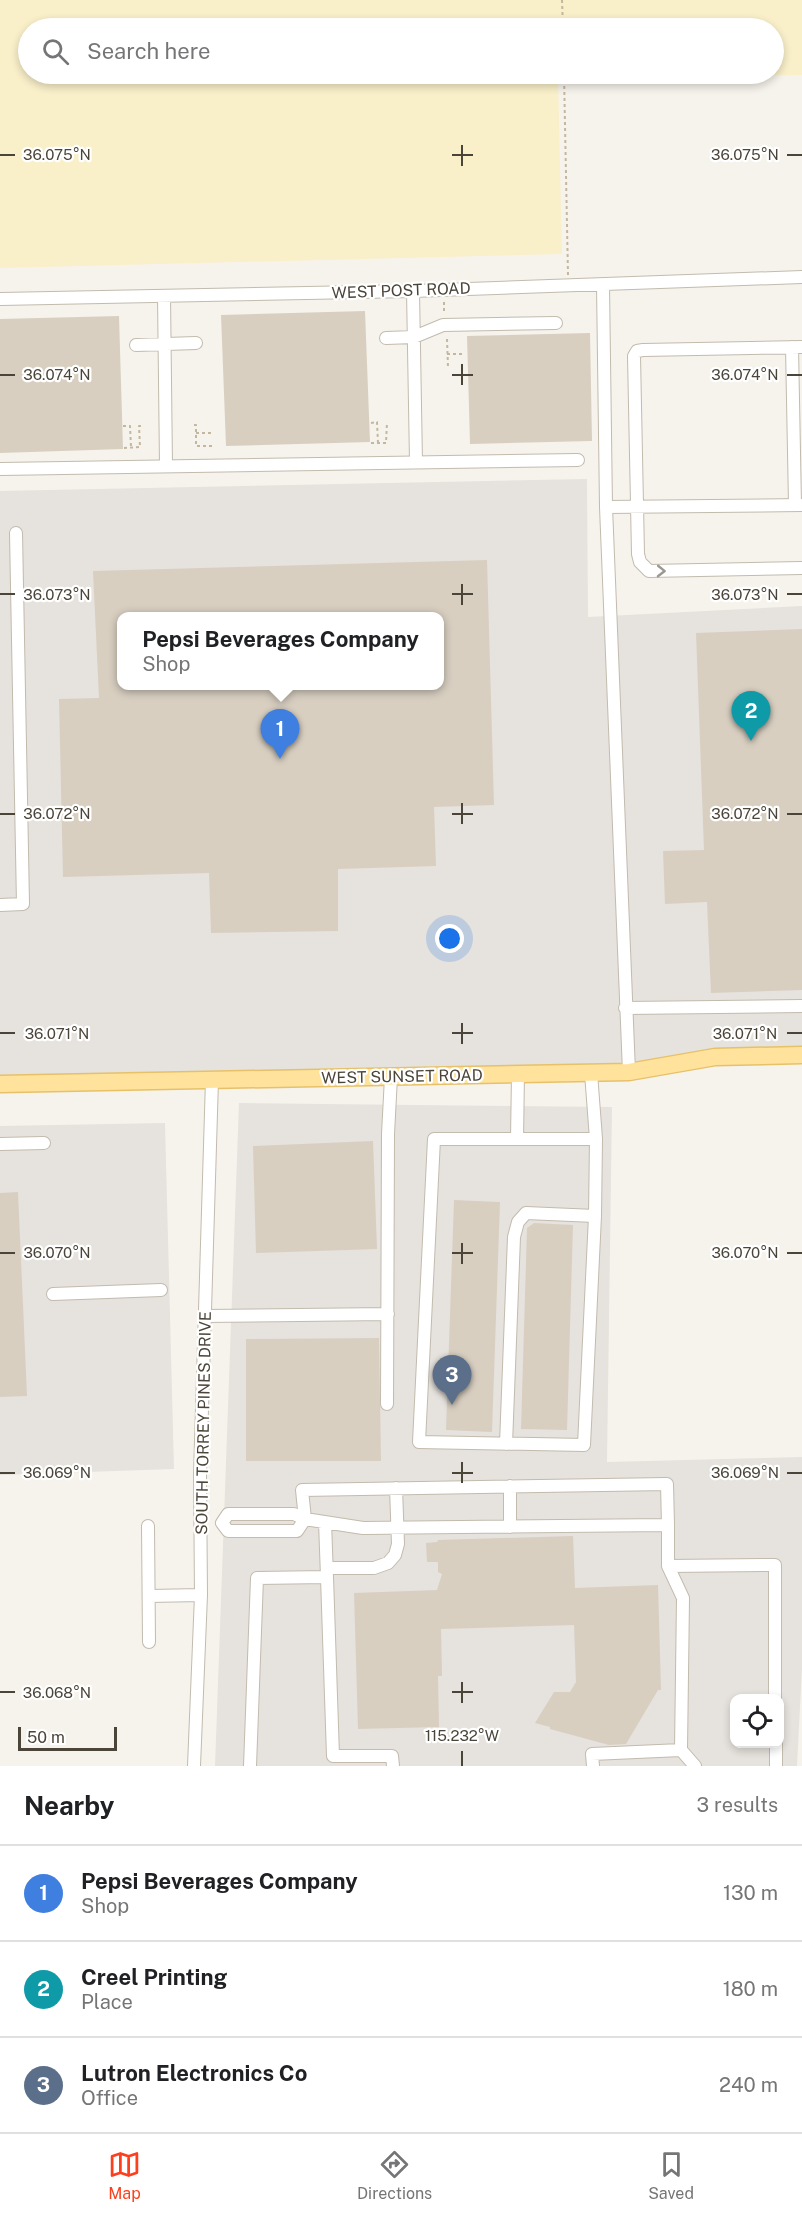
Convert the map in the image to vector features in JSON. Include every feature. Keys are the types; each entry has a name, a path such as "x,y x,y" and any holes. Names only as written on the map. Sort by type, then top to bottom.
{"main road":[{"name":"WEST SUNSET ROAD","path":"0,1084 629,1072 715,1057 802,1055"}],"street":[{"name":"WEST POST ROAD","path":"0,299 413,291 802,277"},
{"path":"603,285 606,507 629,1072"},
{"path":"413,291 416,462"},
{"path":"164,296 166,466"},
{"path":"386,338 414,337 443,325 556,324"},
{"path":"136,345 196,344"},
{"path":"606,507 636,507 798,505 797,347 637,351 634,356 636,507 638,554 640,562 649,571 802,568"},
{"path":"0,469 578,460"},
{"path":"0,905 23,904 16,533"},
{"path":"625,1008 802,1006"},
{"path":"591,1073 596,1139 596,1216 584,1445 418,1442 434,1139 596,1139"},
{"path":"517,1139 518,1074"},
{"path":"387,1404 388,1134 391,1077"},
{"name":"SOUTH TORREY PINES DRIVE","path":"194,1766 201,1595 204,1316 212,1080"},
{"path":"0,1144 44,1143"},
{"path":"506,1444 514,1237 518,1222 526,1213 596,1216"},
{"path":"53,1294 161,1290"},
{"path":"204,1316 388,1314"},
{"path":"201,1523 222,1523 228,1531 297,1531 305,1520 302,1490 668,1484 668,1566 683,1598 681,1750 695,1766"},
{"path":"510,1486 510,1527"},
{"path":"250,1766 256,1578 374,1568 388,1563 395,1555 398,1544 396,1488"},
{"path":"305,1520 363,1528 668,1525"},
{"path":"325,1522 333,1756 392,1756 393,1766"},
{"path":"148,1526 149,1642"},
{"path":"668,1566 775,1565 775,1694"},
{"path":"149,1596 201,1595"},
{"path":"776,1748 776,1766"},
{"path":"593,1766 592,1754 681,1750"}],"path":[{"path":"562,0 563,18"},
{"path":"564,84 568,285"},
{"path":"444,302 444,310"},
{"path":"447,336 448,367"},
{"path":"447,354 462,354"},
{"path":"371,423 377,422 378,443"},
{"path":"371,443 386,442 387,422"},
{"path":"194,425 196,424 196,446 214,446"},
{"path":"123,426 130,426 131,447"},
{"path":"124,448 140,447 139,426 141,426"},
{"path":"196,433 214,433"}],"shaded area":[{"path":"587,479 588,617 802,606 802,1055 629,1072 0,1084 0,491"},
{"path":"239,1103 612,1107 607,1462 802,1457 802,1668 797,1766 215,1766"},
{"path":"165,1123 174,1469 0,1475 0,1126"}],"sand":[{"path":"0,0 802,0 802,75 784,75 784,18 18,18 18,84 558,84 562,254 0,268"}],"building":[{"path":"365,311 370,442 226,446 221,315"},
{"path":"119,316 123,449 0,453 0,319"},
{"path":"590,333 592,441 470,444 467,336"},
{"path":"487,560 494,805 434,807 436,866 338,869 338,931 211,933 209,873 63,877 59,699 99,698 93,571"},
{"path":"802,629 802,990 711,993 707,902 665,904 663,851 704,850 696,633"},
{"path":"373,1141 377,1249 256,1253 253,1146"},
{"path":"18,1192 27,1396 0,1397 0,1193"},
{"path":"454,1200 500,1202 492,1432 446,1430"},
{"path":"534,1223 573,1225 567,1430 521,1429 527,1228"},
{"path":"379,1338 381,1461 246,1461 246,1339"},
{"path":"573,1536 575,1588 658,1585 661,1690 658,1690 626,1744 609,1745 535,1723 554,1692 570,1692 576,1682 574,1625 441,1629 442,1676 438,1676 439,1727 358,1729 354,1593 437,1590 442,1574 438,1572 438,1562 427,1562 426,1543 438,1540"}],"place":[{"name":"Creel Printing","path":"751,741"},
{"name":"Pepsi Beverages Company","path":"280,759"},
{"name":"Lutron Electronics Co","path":"452,1405"}]}
